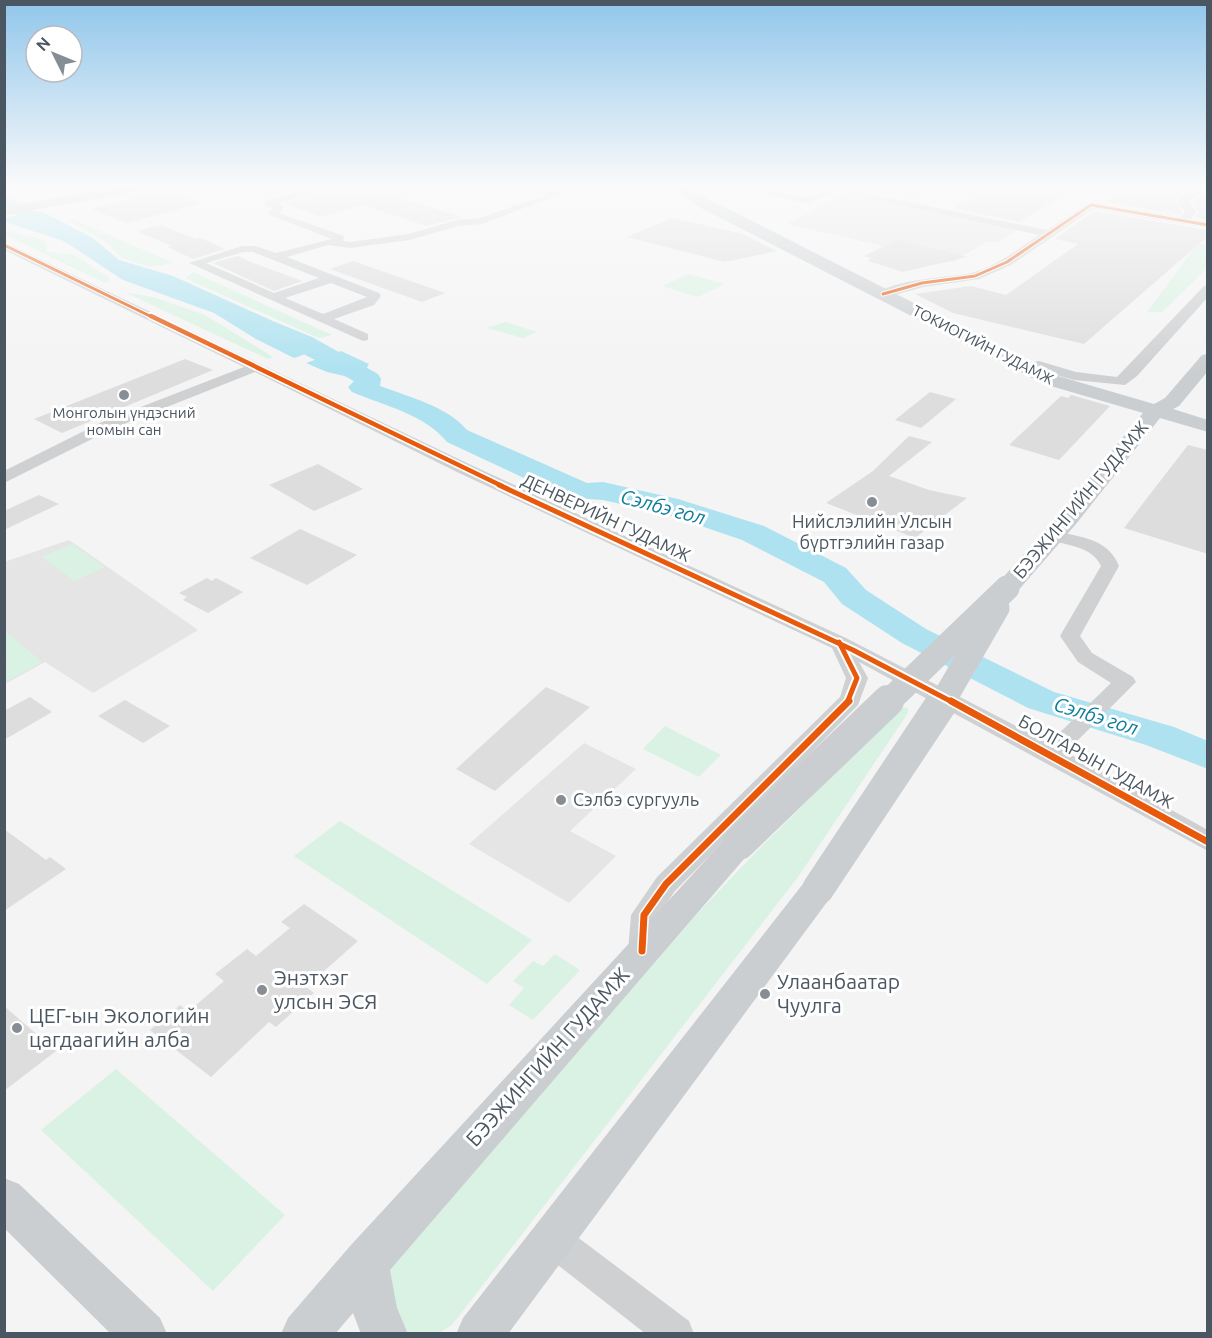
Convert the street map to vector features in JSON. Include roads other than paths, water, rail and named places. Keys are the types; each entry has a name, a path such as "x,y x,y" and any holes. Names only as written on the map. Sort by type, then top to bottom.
{"main road":[{"name":"ТОКИОГИЙН ГУДАМЖ","path":"792,248 1033,372 1067,386 1208,426"},
{"path":"1155,411 1158,398 1208,337"},
{"path":"1155,411 1172,402 1208,359"},
{"name":"БЭЭЖИНГИЙН ГУДАМЖ","path":"304,1334 739,844 1007,588 1054,536 1155,411"},
{"name":"БЭЭЖИНГИЙН ГУДАМЖ","path":"478,1334 818,889 927,730 972,655 1007,588"},
{"path":"4,1197 144,1334"},
{"path":"367,1261 372,1305 377,1322 385,1334"}],"street":[{"name":"ДЕНВЕРИЙН ГУДАМЖ","path":"11,248 463,468 839,642 970,710"},
{"path":"275,257 305,248"},
{"path":"883,294 922,283 975,276 1007,262 1026,248"},
{"path":"322,319 369,302 375,296 255,249 242,249 195,263 273,298 363,337"},
{"path":"273,298 330,279"},
{"path":"1033,372 1039,364 1074,376 1120,382 1132,373 1208,289"},
{"path":"4,478 108,425 256,367"},
{"path":"1054,536 1092,545 1108,560 1110,566 1070,636 1072,644 1085,656 1125,682 1057,748"},
{"path":"642,951 644,915 666,884 850,700 857,678 839,642"},
{"name":"БОЛГАРЫН ГУДАМЖ","path":"970,710 1057,748 1208,842"},
{"path":"552,1239 676,1334"}],"water":[{"path":"75,248 105,248 119,260 173,276 328,346 294,358 256,339 214,313 123,280"},
{"path":"341,351 369,364 366,369 371,382 327,372 306,363"}],"waterway":[{"name":"Сэлбэ гол","path":"275,329 304,342 369,379 369,384 361,387 428,415 451,429 457,436 553,481 584,492 603,491 678,508 753,533 835,575 854,597 914,636 1041,700 1160,736 1208,756"}],"place":[{"name":"Монголын үндэсний номын сан","path":"124,395"},
{"name":"Нийслэлийн Улсын бүртгэлийн газар","path":"872,502"},
{"name":"Сэлбэ сургууль","path":"561,800"},
{"name":"Энэтхэг улсын ЭСЯ","path":"262,990"},
{"name":"Улаанбаатар Чуулга","path":"765,994"},
{"name":"ЦЕГ-ын Экологийн цагдаагийн алба","path":"17,1028"}]}
